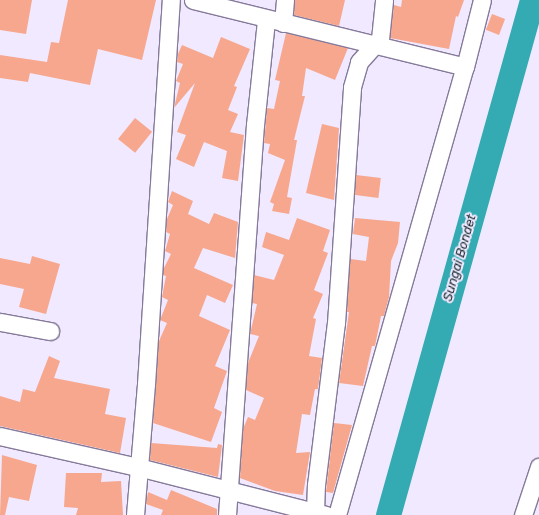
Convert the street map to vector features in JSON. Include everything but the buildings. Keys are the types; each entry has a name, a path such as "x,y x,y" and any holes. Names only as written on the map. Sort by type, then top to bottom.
{"street":[{"path":"134,515 171,0"},
{"path":"193,0 266,20 378,44 465,67"},
{"path":"283,23 285,0"},
{"path":"0,436 230,489 320,513 336,323 354,74 363,55 378,44 382,34 384,0"},
{"path":"337,515 465,67 482,0"},
{"path":"228,515 255,125 266,20"},
{"path":"0,322 50,331"},
{"path":"524,515 539,467"}],"waterway":[{"name":"Sungai Bondet","path":"388,515 532,0"}]}
